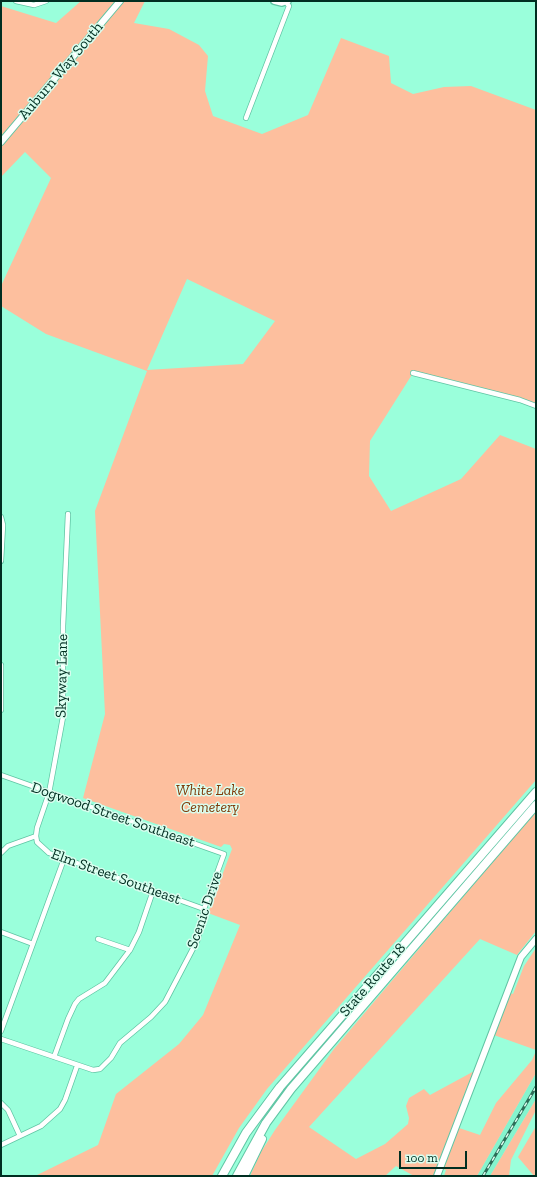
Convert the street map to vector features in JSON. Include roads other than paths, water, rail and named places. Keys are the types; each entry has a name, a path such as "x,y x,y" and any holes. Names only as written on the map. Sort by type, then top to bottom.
{"highway":[{"name":"State Route 18","path":"222,1176 246,1133 280,1087 536,792"},
{"name":"State Route 18","path":"236,1176 266,1123 303,1075 536,804"},
{"path":"244,1176 264,1137 303,1075"}],"main road":[{"name":"Auburn Way South","path":"1,142 120,1"},
{"path":"437,1176 521,957 536,939"}],"street":[{"path":"16,1 34,5 46,1"},
{"path":"246,118 288,6 287,2 274,1"},
{"path":"413,373 520,400 536,406"},
{"name":"Skyway Lane","path":"36,836 39,818 48,793 63,717 63,626 68,514"},
{"path":"1,517 3,525 1,562"},
{"path":"1,665 1,710"},
{"name":"Dogwood Street Southeast","path":"1,775 48,793 224,854"},
{"path":"1,853 8,846 36,836"},
{"name":"Elm Street Southeast","path":"36,836 37,842 43,850 64,859 204,909"},
{"name":"Scenic Drive","path":"77,1066 93,1070 100,1069 120,1043 151,1017 165,1002 198,939 204,909 224,854"},
{"path":"1,1031 64,859"},
{"path":"54,1057 75,1004 79,999 105,983 130,950 139,932 153,891"},
{"path":"1,932 33,944"},
{"path":"98,939 130,950"},
{"path":"1,1039 77,1066 65,1100 60,1109 41,1126 1,1145"},
{"path":"1,1103 8,1110 20,1136"}],"railway":[{"path":"483,1176 536,1087"}],"park label":[{"name":"White Lake Cemetery","path":"210,800"}]}
